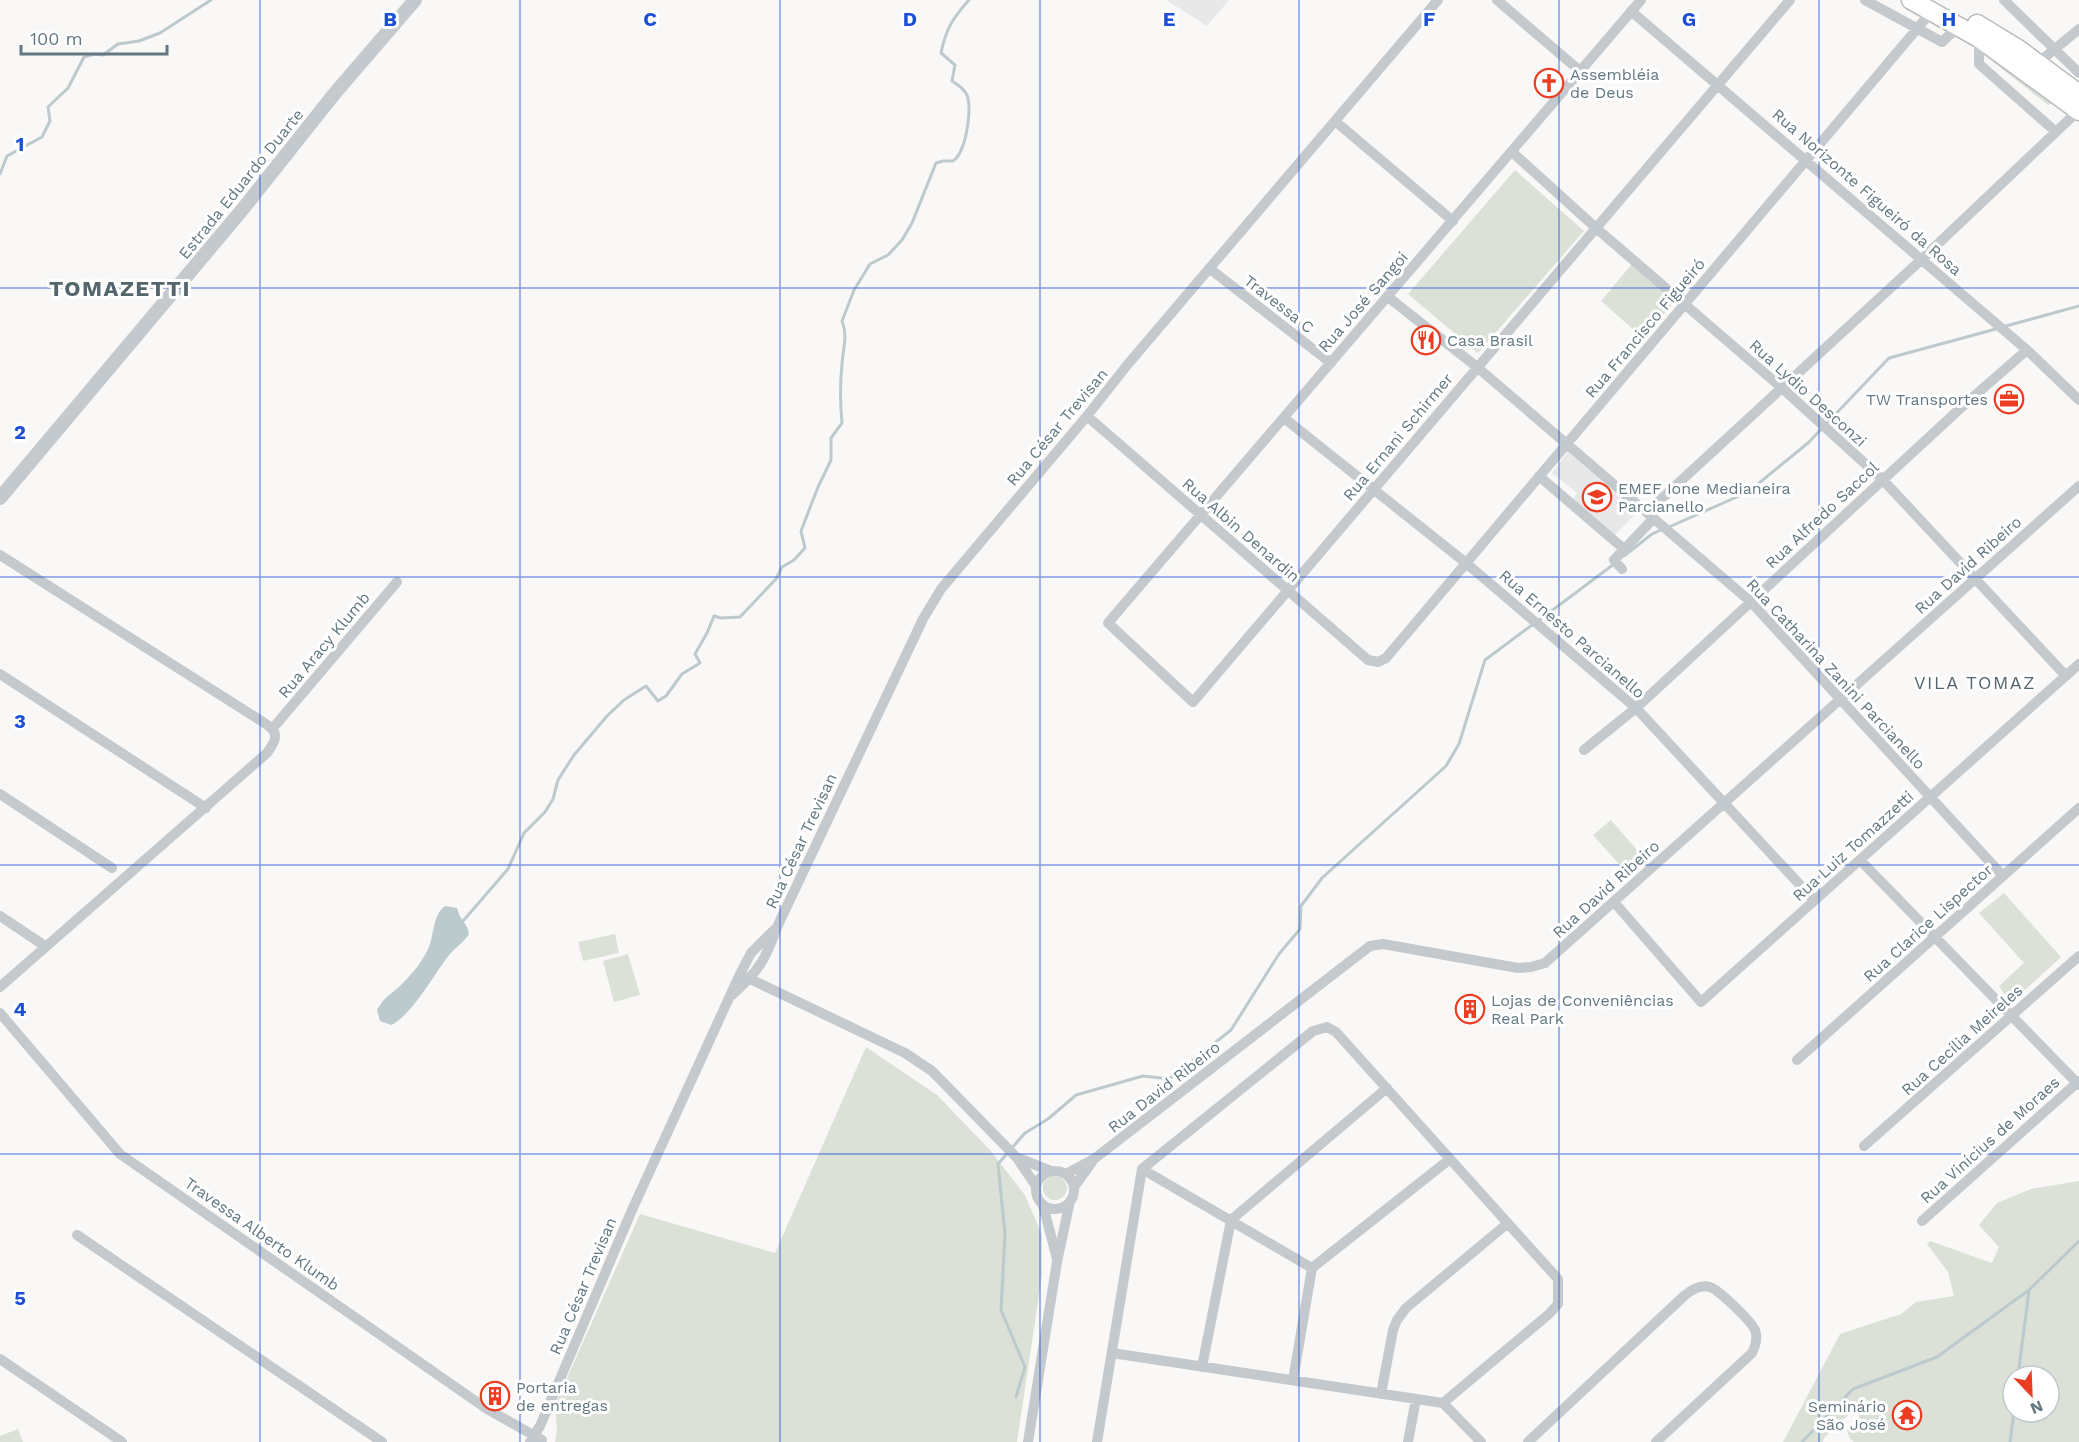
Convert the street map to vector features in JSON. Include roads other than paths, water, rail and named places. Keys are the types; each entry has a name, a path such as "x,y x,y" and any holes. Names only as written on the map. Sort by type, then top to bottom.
{"highway":[{"path":"1911,0 1935,5 2038,63 2079,94"},
{"path":"1935,5 1959,26 2079,111"}],"street":[{"name":"Estrada Eduardo Duarte","path":"0,498 242,210 335,93 415,0"},
{"name":"Rua César Trevisan","path":"537,1440 540,1426 632,1210 732,995 745,977 764,962 778,926 928,609 941,589 1088,416 1128,364 1438,0"},
{"path":"1497,0 1580,71"},
{"name":"Rua José Sangoi","path":"1193,702 1108,623 1641,0"},
{"name":"Rua Ernani Schirmer","path":"1193,702 1790,0"},
{"path":"1865,0 1942,42 1959,26"},
{"path":"2004,0 2079,73"},
{"name":"Rua Francisco Figueiró","path":"1378,662 1386,658 1807,161 1935,5"},
{"name":"Rua Norizonte Figueiró da Rosa","path":"1631,11 2027,350 2079,400"},
{"path":"2038,63 2079,29"},
{"path":"1979,38 1979,64 2056,132"},
{"path":"1622,570 1614,560 1651,515 1782,388 2079,111"},
{"path":"1335,121 1453,221"},
{"name":"Rua Lydio Desconzi","path":"1512,152 1596,228 1782,388 1883,480 2066,676"},
{"name":"Travessa C","path":"1209,268 1331,363"},
{"name":"Rua Catharina Zanini Parcianello","path":"1388,297 1477,367 1752,602 2003,876"},
{"name":"Rua Alfredo Saccol","path":"1584,750 1636,708 2027,350"},
{"name":"Rua Albin Denardin","path":"1088,416 1368,660 1378,662"},
{"name":"Rua Ernesto Parcianello","path":"1284,418 1466,563 1636,708 1814,900"},
{"path":"1539,476 1624,549"},
{"name":"Rua David Ribeiro","path":"1066,1174 1094,1159 1370,946 1383,944 1518,968 1531,968 1545,963 2079,486"},
{"path":"0,555 273,728 276,736 267,753 0,987"},
{"name":"Rua Aracy Klumb","path":"273,728 397,582"},
{"name":"Rua Luiz Tomazzetti","path":"1614,902 1701,1002 2079,664"},
{"path":"0,674 206,808"},
{"path":"0,795 112,868"},
{"name":"Rua Clarice Lispector","path":"1797,1060 2079,808"},
{"path":"1860,860 2078,1083"},
{"path":"0,916 45,946"},
{"name":"Rua Cecília Meireles","path":"1864,1146 2079,956"},
{"path":"745,977 905,1053 932,1071 1017,1158 1036,1186 1058,1262"},
{"name":"Travessa Alberto Klumb","path":"0,1013 120,1154 487,1409 537,1440"},
{"path":"1097,1442 1142,1169 1314,1031 1327,1028 1336,1032 1558,1280 1558,1304 1443,1403"},
{"name":"Rua Vinícius de Moraes","path":"1922,1221 2078,1083"},
{"path":"1202,1367 1231,1220 1387,1088"},
{"path":"1017,1158 1051,1171 1066,1174 1074,1187 1058,1262 1028,1442"},
{"name":"Rua David Ribeiro","path":"1074,1187 1094,1159"},
{"path":"1293,1380 1312,1268 1450,1159"},
{"path":"1142,1169 1312,1268"},
{"path":"1036,1186 1044,1174 1051,1171"},
{"path":"1043,1205 1056,1209 1070,1201"},
{"path":"1381,1394 1397,1320 1406,1308 1508,1223"},
{"path":"77,1235 382,1442"},
{"path":"1528,1442 1692,1289 1710,1287 1719,1292 1751,1324 1757,1339 1755,1346 1752,1353 1656,1442"},
{"path":"1112,1353 1443,1403 1481,1442"},
{"path":"0,1359 122,1442"},
{"path":"1408,1442 1416,1399"}],"waterway":[{"path":"0,174 7,156 42,137 50,121 48,107 68,88 84,57 95,54 103,55 118,44 139,41 160,33 211,0"},
{"path":"463,921 508,869 524,833 545,812 553,799 558,780 574,755 607,716 624,700 646,686 658,701 666,696 682,674 700,663 695,654 714,616 740,617 776,579 782,567 794,560 805,548 801,531 831,460 831,438 842,423 841,371 845,337 842,321 854,290 870,264 888,255 902,240 912,223 936,163 953,161 958,156 964,141 968,123 968,98 964,90 952,81 955,65 941,53 951,25 969,0"},
{"path":"2006,326 2079,306"},
{"path":"1669,527 1748,492 1808,443 1889,358 1996,329"},
{"path":"1624,556 1652,534 1663,529"},
{"path":"1538,621 1614,564"},
{"path":"1016,1397 1025,1367 1001,1310 1005,1234 998,1164 1025,1133 1048,1119 1076,1095 1143,1076 1169,1079 1231,1030 1279,954 1300,929 1301,906 1322,878 1446,766 1459,744 1485,660 1532,625"},
{"path":"1802,1442 1853,1389 1937,1357 2029,1290 2079,1241"},
{"path":"2020,1364 2029,1291"},
{"path":"2010,1442 2012,1424"}],"place":[{"name":"Assembléia de Deus","path":"1549,83"},
{"name":"Casa Brasil","path":"1426,340"},
{"name":"TW Transportes","path":"2009,399"},
{"name":"EMEF Ione Medianeira Parcianello","path":"1597,497"},
{"name":"Lojas de Conveniências Real Park","path":"1470,1009"},
{"name":"Portaria de entregas","path":"495,1396"},
{"name":"Seminário São José","path":"1907,1415"}],"district":[{"name":"TOMAZETTI","path":"120,288"},
{"name":"VILA TOMAZ","path":"1975,682"}]}
